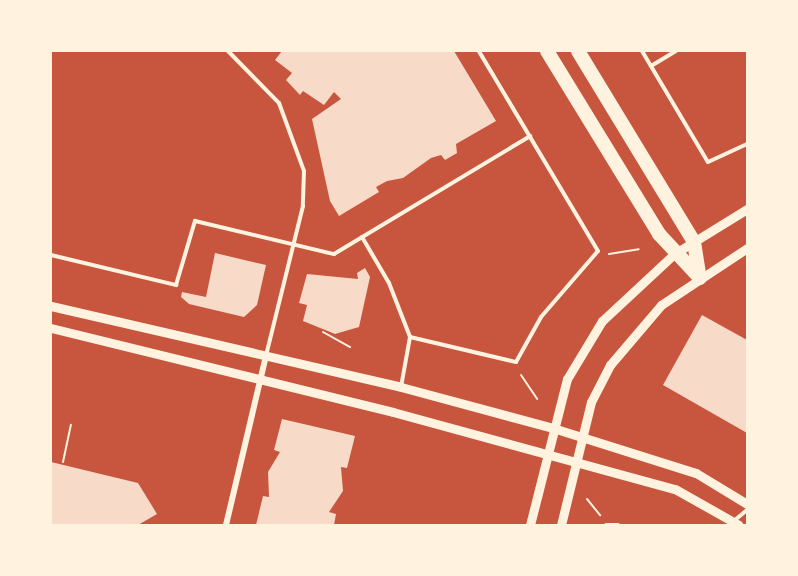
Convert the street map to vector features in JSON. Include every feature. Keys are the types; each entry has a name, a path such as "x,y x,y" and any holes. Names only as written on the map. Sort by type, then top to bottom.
{"highway":[{"path":"547,51 674,254 700,278"},
{"path":"578,51 694,242 700,278"}],"street":[{"path":"530,525 567,379 602,321 674,254 747,209"},
{"path":"561,525 591,402 632,332 700,278 747,248"},
{"path":"51,306 401,387 553,428 696,473 747,504"},
{"path":"51,328 260,378 548,453 675,489 734,523"},
{"path":"226,525 266,356"}],"lane":[{"path":"228,51 270,90 298,146 303,206 266,356"},
{"path":"410,337 516,362 548,308 598,251 479,51"},
{"path":"642,51 708,162 747,144"},
{"path":"651,66 676,51"},
{"path":"51,255 176,285 195,221 334,254 530,136"},
{"path":"362,237 389,283 410,337 401,387"},
{"path":"734,523 747,510"},
{"path":"606,525 618,525"}],"path":[{"path":"609,254 639,249"},
{"path":"323,333 350,347"},
{"path":"521,375 537,399"},
{"path":"63,462 71,425"},
{"path":"587,499 600,515"}],"building":[{"path":"282,51 454,51 496,121 456,144 457,153 445,160 441,155 431,158 403,178 387,181 376,187 379,192 339,216 330,201 312,119 341,99 334,92 324,105 303,91 300,95 286,80 292,73 275,60"},
{"path":"215,253 266,265 257,305 244,317 189,304 181,297 182,292 206,297"},
{"path":"365,268 370,277 359,327 335,334 303,321 307,305 299,303 307,274 358,279 357,273"},
{"path":"702,315 747,340 747,433 663,385"},
{"path":"282,419 355,436 347,468 341,467 343,491 329,512 336,514 334,525 256,525 263,496 269,497 268,472 280,452 274,450"},
{"path":"51,462 138,483 157,514 138,525 51,525"}]}
